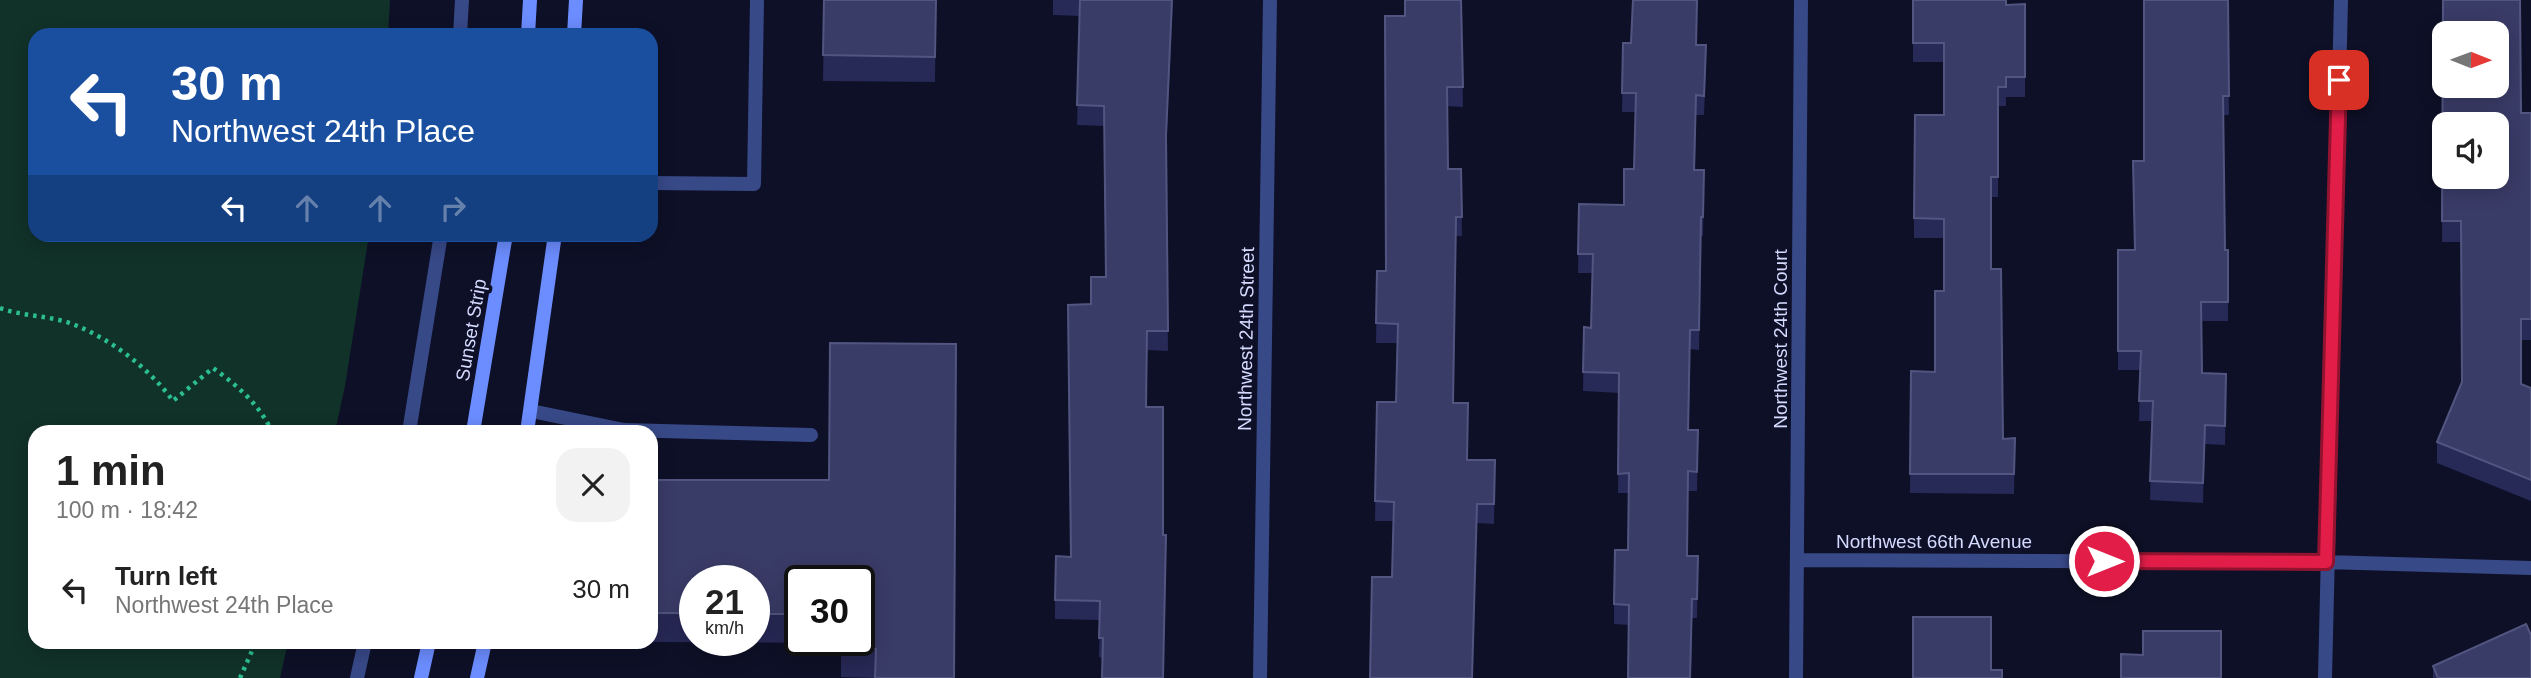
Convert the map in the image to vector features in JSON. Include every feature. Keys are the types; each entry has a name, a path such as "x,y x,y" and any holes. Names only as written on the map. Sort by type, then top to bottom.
{"street":[{"path":"460,28 462,0"},
{"path":"528,28 530,0"},
{"path":"574,28 576,0"},
{"path":"658,183 754,184 757,0"},
{"name":"Northwest 24th Street","path":"1260,678 1270,0"},
{"name":"Northwest 24th Court","path":"1797,678 1801,0"},
{"path":"2325,678 2341,0"},
{"path":"410,425 440,242"},
{"name":"Sunset Strip","path":"474,425 505,242"},
{"path":"528,425 554,242"},
{"path":"531,411 600,425"},
{"path":"658,431 811,435"},
{"name":"Northwest 66th Avenue","path":"1798,559 2326,562 2531,568"},
{"path":"358,678 364,649"},
{"path":"421,678 427,649"},
{"path":"477,678 483,649"}],"path":[{"path":"0,309 74,325 137,363 162,385 173,401 213,368 254,404 268,425"},
{"path":"240,678 253,649"}],"green space":[{"path":"0,0 390,0 388,28 28,28 28,242 368,242 337,425 28,425 28,649 286,649 280,678 0,678"}],"building":[{"path":"824,0 936,0 935,57 823,55"},
{"path":"1080,0 1172,0 1166,136 1168,331 1147,331 1146,407 1163,407 1163,535 1166,535 1163,678 1102,678 1100,601 1055,600 1056,556 1071,557 1068,305 1091,304 1091,277 1106,277 1104,106 1077,105"},
{"path":"1405,0 1461,0 1463,87 1447,87 1448,169 1461,169 1462,217 1456,217 1453,403 1468,403 1467,460 1495,460 1494,504 1477,504 1472,678 1370,678 1372,577 1392,577 1394,502 1375,501 1377,402 1396,402 1398,324 1376,323 1377,271 1386,271 1385,16 1405,16"},
{"path":"1633,0 1697,0 1696,45 1706,45 1704,96 1696,95 1694,170 1704,170 1699,330 1690,330 1688,430 1698,430 1697,472 1688,471 1687,556 1698,556 1697,599 1692,599 1690,678 1628,678 1629,605 1614,604 1615,550 1628,550 1629,473 1618,474 1619,373 1583,372 1584,327 1591,328 1593,254 1578,254 1579,204 1624,205 1624,169 1634,169 1636,93 1622,93 1623,43 1631,43"},
{"path":"1913,0 2006,0 2006,5 2025,4 2025,77 2006,77 2006,87 1998,87 1998,177 1991,177 1991,269 2001,269 2003,439 2015,438 2014,474 1910,474 1911,371 1935,372 1935,291 1944,291 1944,219 1914,218 1915,115 1944,115 1944,43 1913,43"},
{"path":"2144,0 2228,0 2229,96 2223,96 2228,302 2201,302 2202,373 2226,374 2225,426 2205,425 2203,483 2150,481 2153,401 2139,401 2141,351 2118,351 2118,250 2135,250 2133,161 2144,161"},
{"path":"2443,0 2520,0 2521,113 2531,113 2531,319 2521,319 2521,384 2531,388 2531,480 2437,442 2462,382 2461,221 2442,221 2442,189 2509,189 2509,112 2442,112 2443,98 2510,98 2510,21 2443,21"},
{"path":"830,343 956,344 954,678 875,678 875,565 784,565 784,614 770,614 770,565 679,565 679,613 658,613 658,480 829,480"},
{"path":"1913,617 1991,617 1991,670 2002,670 2002,678 1913,678"},
{"path":"2526,624 2531,635 2531,678 2438,678 2433,666"},
{"path":"2143,631 2221,631 2221,678 2121,678 2121,654 2143,655"}],"route":[{"path":"2104,561 2326,562 2339,80"}]}
